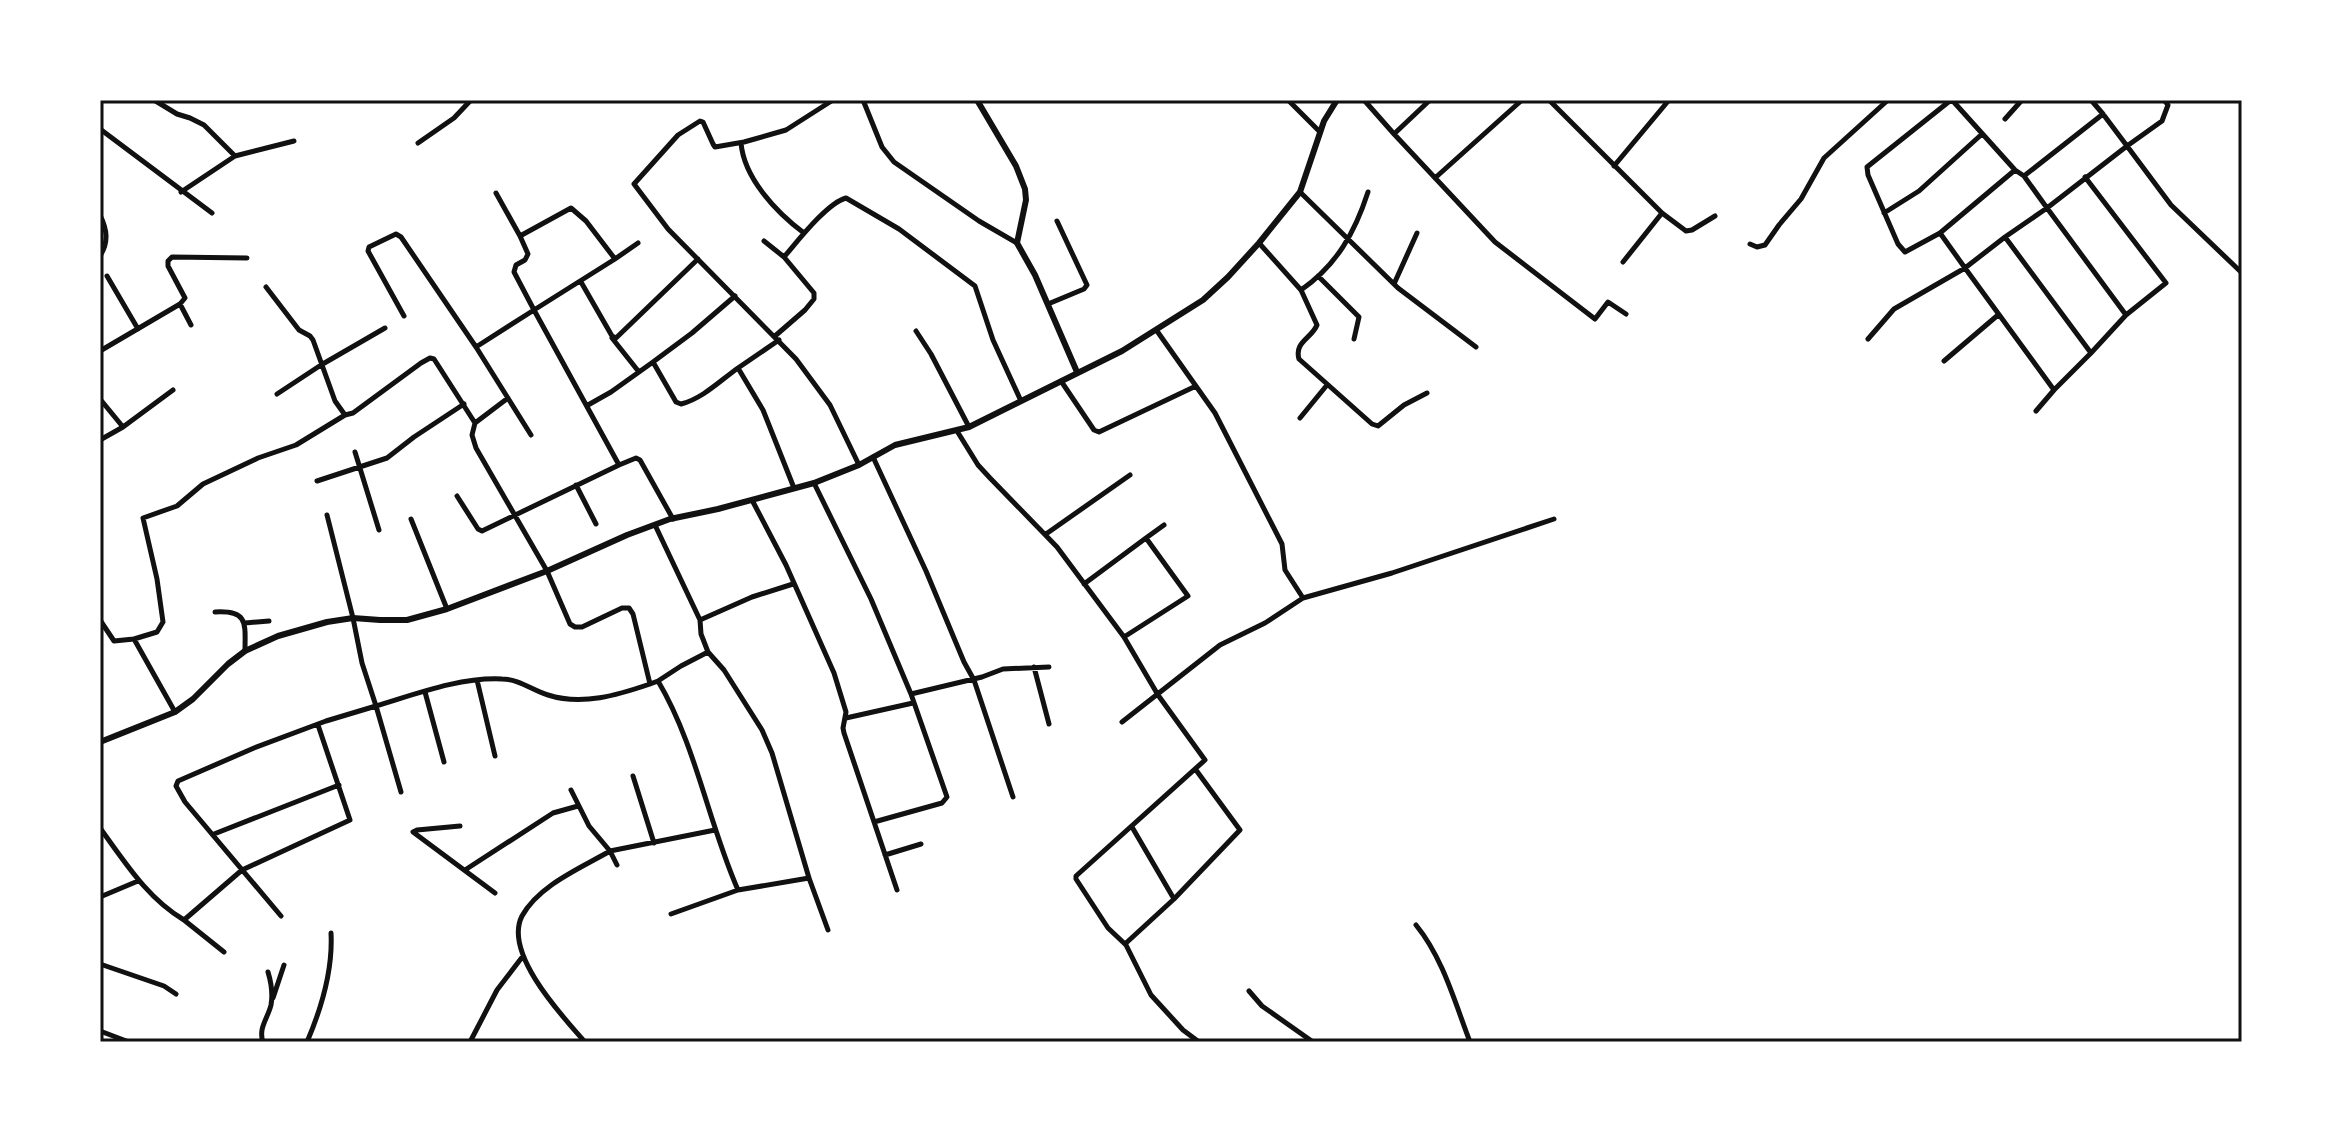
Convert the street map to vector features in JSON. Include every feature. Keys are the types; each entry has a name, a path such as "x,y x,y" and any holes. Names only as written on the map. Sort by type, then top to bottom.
{"main road":[{"path":"977,100 1016,166 1025,189 1026,200 1017,243 1077,372"},
{"path":"100,742 175,712 245,651 278,636 327,622 353,618 407,620 447,609 655,525 814,483 859,465 895,445 969,427 1122,351 1203,300 1259,243 1300,192 1320,132 1337,100"}],"street":[{"path":"154,100 204,125 235,156"},
{"path":"418,143 454,118 471,100"},
{"path":"833,100 786,130 741,143 715,147 700,121 678,135 634,183 667,227 796,359 830,405 859,465"},
{"path":"863,100 882,147 894,162 979,221 1017,243"},
{"path":"1288,100 1320,132"},
{"path":"1364,100 1495,242 1595,319 1608,302 1626,314"},
{"path":"1394,134 1430,100"},
{"path":"1435,178 1522,100"},
{"path":"1549,100 1662,213 1686,231 1715,216"},
{"path":"1614,166 1669,100"},
{"path":"1750,244 1757,247 1765,245 1809,188 1824,158 1888,100"},
{"path":"2015,170 1940,233 1905,252 1898,244 1866,170 1951,100 2024,176 2126,315"},
{"path":"2005,119 2022,100"},
{"path":"2091,100 2171,205 2242,273"},
{"path":"1868,339 1894,309 1965,268 2162,121 2168,102"},
{"path":"2024,176 2103,114"},
{"path":"100,129 212,213"},
{"path":"1884,213 1919,191 1982,134"},
{"path":"181,192 235,156 294,141"},
{"path":"741,143 744,162 767,197 804,233"},
{"path":"2036,411 2126,315 2166,283 2085,177"},
{"path":"1300,192 1394,284 1476,347"},
{"path":"1301,290 1318,276 1350,239 1368,192"},
{"path":"496,193 528,254 516,265 514,272 619,465"},
{"path":"784,257 839,199 846,198 879,215 970,279 1021,401"},
{"path":"520,236 571,208 586,221 615,259"},
{"path":"1623,262 1662,213"},
{"path":"100,215 107,240 100,256"},
{"path":"1048,304 1087,285 1057,221"},
{"path":"1394,284 1417,233"},
{"path":"1940,233 2054,390"},
{"path":"404,316 368,251 369,247 396,234 476,347 531,435"},
{"path":"2005,237 2091,353"},
{"path":"653,362 676,402 687,403 777,338 805,310 814,299 814,293 784,257 764,241"},
{"path":"476,347 638,243"},
{"path":"1259,243 1301,290 1317,325 1303,341 1298,355 1303,364 1378,426 1404,405 1427,393"},
{"path":"100,351 180,304 185,298 168,266 172,257 247,258"},
{"path":"612,336 617,337 698,259"},
{"path":"107,276 138,329"},
{"path":"1318,276 1359,317 1354,339"},
{"path":"581,282 612,336 639,372"},
{"path":"266,287 299,330 313,340 335,401 345,415"},
{"path":"588,405 653,362 735,296"},
{"path":"180,304 191,325"},
{"path":"1944,361 1998,315"},
{"path":"277,394 385,328"},
{"path":"916,331 969,427"},
{"path":"1157,331 1215,413 1282,544 1285,570 1303,598"},
{"path":"100,620 114,641 157,632 163,622 143,518 177,506 203,484 258,458 296,445 353,413 430,358 434,359 475,423"},
{"path":"738,368 751,386 772,429 794,488"},
{"path":"1061,381 1094,430 1099,432 1196,386"},
{"path":"1300,418 1327,385"},
{"path":"100,440 173,390"},
{"path":"508,398 475,423 472,439 547,571 570,624 582,627 622,608 631,610 650,684"},
{"path":"100,399 123,427"},
{"path":"317,481 387,458 464,404"},
{"path":"957,431 978,465 1046,534 1072,568 1124,637 1158,695 1205,760 1076,876 1108,928 1125,944 1151,995 1183,1030 1199,1042"},
{"path":"355,452 379,530"},
{"path":"873,457 974,680 1013,797"},
{"path":"457,496 482,531 636,458 673,519"},
{"path":"1046,534 1130,475"},
{"path":"814,483 871,599 911,694 947,798 942,803 874,822"},
{"path":"576,485 596,524"},
{"path":"752,500 834,673 846,712 844,733 897,890"},
{"path":"327,515 362,663 401,792"},
{"path":"411,519 447,609"},
{"path":"1122,722 1220,645 1265,623 1303,598 1392,573 1554,519"},
{"path":"655,525 700,620 701,634 708,652 722,666 762,730 828,930"},
{"path":"1084,584 1164,525"},
{"path":"1124,637 1188,596 1146,538"},
{"path":"700,620 752,597 793,584"},
{"path":"215,612 236,613 245,623 245,651"},
{"path":"245,623 269,621"},
{"path":"134,639 175,712"},
{"path":"281,916 177,790 178,781 254,748 425,692 477,680 512,679 563,698 588,699 618,694 658,681 708,652"},
{"path":"1034,667 1049,724"},
{"path":"911,694 974,680 1003,669 1049,667"},
{"path":"477,680 495,756"},
{"path":"658,681 681,729 738,890"},
{"path":"425,692 444,762"},
{"path":"846,718 913,703"},
{"path":"184,920 242,870 350,820 318,725"},
{"path":"1125,944 1174,899 1240,830 1196,770"},
{"path":"633,776 654,843"},
{"path":"213,834 339,785"},
{"path":"571,790 589,826 610,851 617,865"},
{"path":"465,871 553,813 578,806"},
{"path":"460,826 413,832 495,893"},
{"path":"1132,827 1174,899"},
{"path":"100,828 138,881 167,909 224,952"},
{"path":"585,1042 545,993 523,956 518,930 527,909 548,889 610,851 715,830"},
{"path":"885,855 921,844"},
{"path":"671,914 738,890 809,878"},
{"path":"100,897 138,881"},
{"path":"1416,925 1438,960 1470,1042"},
{"path":"307,1042 325,992 331,957 331,933"},
{"path":"470,1042 497,990 523,956"},
{"path":"100,964 164,986 176,994"},
{"path":"263,1042 263,1026 284,965"},
{"path":"268,972 272,1003"},
{"path":"1249,991 1262,1006 1313,1042"},
{"path":"100,1031 129,1042"}]}
